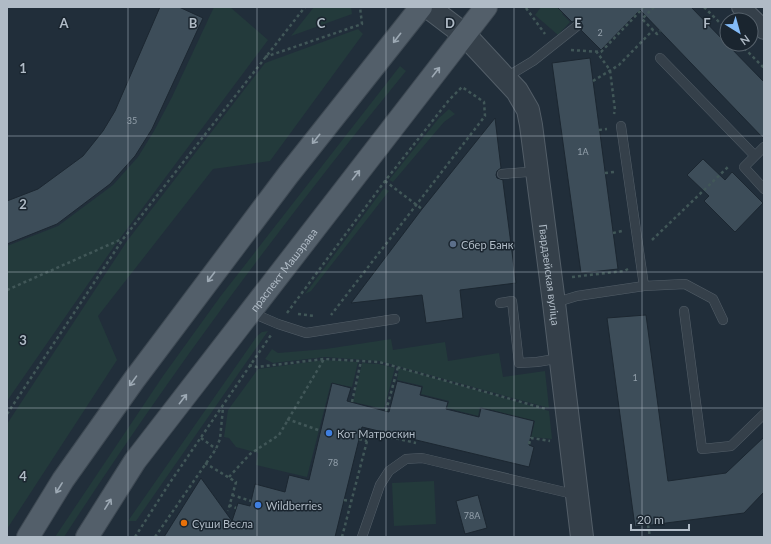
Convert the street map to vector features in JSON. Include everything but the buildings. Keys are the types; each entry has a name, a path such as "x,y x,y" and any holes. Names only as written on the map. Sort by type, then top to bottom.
{"main road":[{"path":"28,537 64,480 134,380 288,175 421,7"},
{"name":"праспект Машэрава","path":"87,537 135,461 486,7"}],"street":[{"name":"Гвардзейская вуліца","path":"428,7 465,35 517,92 528,110 561,358 582,537"},
{"path":"741,7 764,30"}],"lane":[{"path":"505,78 533,61 577,26"},
{"path":"660,58 755,156"},
{"path":"621,126 644,286"},
{"path":"764,147 744,167 764,189"},
{"path":"502,174 527,172 537,169"},
{"path":"554,303 577,296 644,286 685,284 714,299 723,320"},
{"path":"500,303 512,301 519,363 561,358"},
{"path":"684,311 702,450 731,446 764,414"},
{"path":"250,312 278,324 306,333 395,319"},
{"path":"362,537 380,486 389,471 406,459 422,458 577,495"}],"path":[{"path":"7,414 123,239 305,7"},
{"path":"264,58 362,24 360,7"},
{"path":"654,7 642,19 657,34 660,31"},
{"path":"704,7 719,22"},
{"path":"592,81 618,65 653,30"},
{"path":"596,51 610,70 615,110 613,116"},
{"path":"748,52 764,68"},
{"path":"135,537 169,484 202,438 249,365 278,324 385,181 449,100 462,87 484,102 485,116 330,316"},
{"path":"599,130 611,129"},
{"path":"613,233 624,231 626,246 650,242 725,170"},
{"path":"605,173 616,172"},
{"path":"385,181 422,209"},
{"path":"7,290 123,239"},
{"path":"572,277 624,271 628,269 628,266"},
{"path":"288,312 317,316"},
{"path":"249,365 257,367 324,359 379,362 547,409"},
{"path":"229,478 250,454 279,435 287,419 324,359"},
{"path":"352,402 361,361"},
{"path":"386,411 398,367"},
{"path":"155,537 216,449 220,439 223,406"},
{"path":"287,419 321,431"},
{"path":"202,438 216,449"},
{"path":"529,444 531,438 551,441"},
{"path":"359,439 367,441"},
{"path":"205,463 236,482 228,511"},
{"path":"232,495 251,502"},
{"path":"344,500 351,501"},
{"path":"229,505 236,508"},
{"path":"648,525 650,537"}],"green space":[{"path":"214,7 230,7 268,40 115,245 7,401 7,246 58,226 113,185 138,157 172,97"},
{"path":"314,7 351,7 352,14 291,36"},
{"path":"541,7 569,7 562,14 570,22 558,35 535,15"},
{"path":"358,29 363,34 270,161 213,169 98,316 117,360 7,529 7,424 127,241 265,63"},
{"path":"400,66 406,71 316,184 229,299 145,417 64,537 55,537 163,376 220,297"},
{"path":"449,109 455,114 444,122 393,182 389,180 439,118"},
{"path":"384,188 389,191 311,291 305,294"},
{"path":"268,331 136,521 128,521 257,336 262,332"},
{"path":"391,339 393,350 445,342 448,361 499,353 503,377 545,371 549,408 379,361 325,357 273,363 265,359 272,349 278,353 326,349"},
{"path":"324,360 358,362 352,387 331,383 307,477 256,465 258,453 236,447 229,438 224,437 228,410 258,369"},
{"path":"362,363 379,364 395,368 384,409 353,402"},
{"path":"399,368 549,411 552,439 531,437 535,421 480,407 478,416 447,408 449,401 421,394 423,386 397,380"},
{"path":"434,481 436,524 394,526 392,483"}],"place":[{"name":"Сбер Банк","path":"453,244"},
{"name":"Кот Матроскин","path":"329,433"},
{"name":"Wildberries","path":"258,505"},
{"name":"Суши Весла","path":"184,523"}]}
